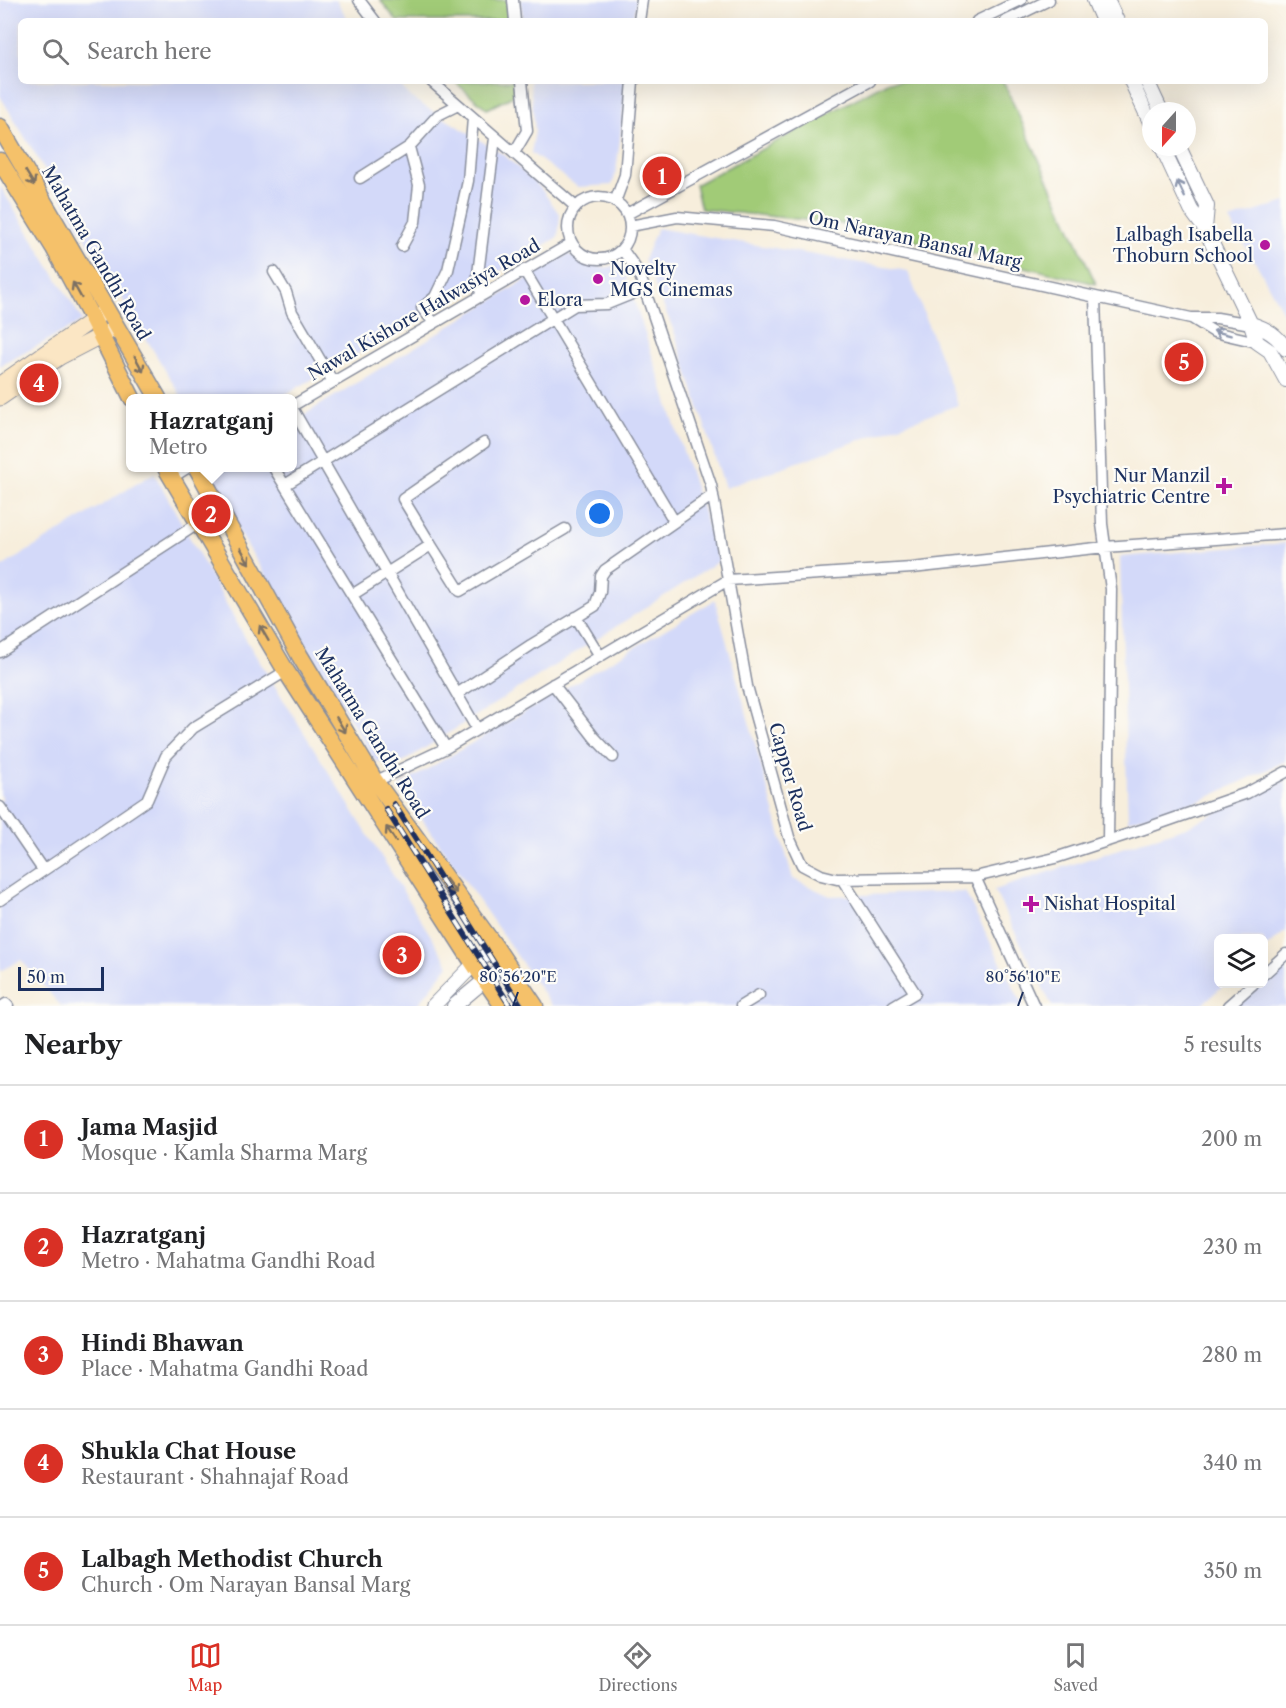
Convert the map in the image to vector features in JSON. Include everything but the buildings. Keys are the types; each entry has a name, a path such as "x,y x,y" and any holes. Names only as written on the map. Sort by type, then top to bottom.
{"main road":[{"name":"Mahatma Gandhi Road","path":"0,128 118,326 155,394"},
{"name":"Mahatma Gandhi Road","path":"0,161 54,248 130,394"},
{"path":"0,384 108,310"},
{"path":"0,398 60,357 118,326"},
{"name":"Mahatma Gandhi Road","path":"199,472 369,785 474,964 502,1006"},
{"name":"Mahatma Gandhi Road","path":"169,473 286,671 369,785 496,948 535,1006"}],"street":[{"path":"359,0 373,18"},
{"path":"513,0 515,18"},
{"path":"639,18 642,0"},
{"path":"984,18 1021,0"},
{"path":"1012,18 1049,0"},
{"path":"1094,0 1102,18"},
{"path":"1107,0 1116,18"},
{"path":"434,84 576,207"},
{"path":"514,153 527,131 522,84"},
{"path":"615,201 625,176 633,84"},
{"path":"627,214 865,84"},
{"path":"1132,84 1142,105"},
{"path":"1148,84 1157,102"},
{"path":"360,178 409,147 438,115 458,105"},
{"path":"434,323 422,309 435,297 448,270 468,181 473,118"},
{"path":"483,295 477,282 495,138"},
{"path":"402,246 415,222 419,185 409,147"},
{"path":"1166,156 1191,210 1205,229 1251,324 1257,342"},
{"path":"1183,156 1207,206 1205,229"},
{"path":"595,197 605,197 615,201 627,214 630,226 628,239 622,249 613,256 600,259 587,257 578,251 572,243 568,229 570,217 576,207 585,200 595,197"},
{"name":"Om Narayan Bansal Marg","path":"630,226 677,217 774,226 1191,318"},
{"name":"Nawal Kishore Halwasiya Road","path":"297,404 572,243"},
{"name":"Capper Road","path":"622,249 639,273 713,495 747,686 789,837 802,865 821,875 842,879 975,878 1055,858 1108,841 1247,793 1286,772"},
{"path":"524,270 674,521"},
{"path":"274,272 286,292 292,312 333,382"},
{"path":"285,485 575,305 607,304 644,289"},
{"path":"1095,297 1102,524 1111,589 1108,841"},
{"path":"1191,318 1217,318 1264,328 1279,338 1286,349"},
{"path":"1191,318 1214,332 1257,342 1270,351 1286,380"},
{"path":"297,415 477,729"},
{"path":"484,443 403,499 460,591 565,529"},
{"path":"277,472 446,748"},
{"path":"457,694 595,606 600,592 601,576 605,570 713,495"},
{"path":"0,652 199,523"},
{"path":"369,785 446,748 728,580 912,568 1106,547 1286,534"},
{"path":"352,595 431,545"},
{"path":"576,617 600,656"},
{"path":"0,900 147,800 166,756 193,728 286,671"},
{"path":"553,684 594,737 613,757"},
{"path":"0,807 43,870"},
{"path":"975,878 1034,1006"},
{"path":"842,879 915,993 892,1006"},
{"path":"434,1006 474,964 496,948"},
{"path":"1268,970 1286,954"},
{"path":"454,1006 507,965"},
{"path":"1228,1006 1248,988"},
{"path":"741,1006 759,995"},
{"path":"3,1006 6,1004 8,1006"}],"shaded area":[{"path":"0,0 336,0 347,18 18,18 18,84 399,84 413,99 504,155 539,186 560,215 558,237 286,394 180,394 0,96"},
{"path":"520,0 636,0 633,18 523,18"},
{"path":"530,84 627,84 616,173 612,185 578,187 531,153 535,131"},
{"path":"0,186 83,321 0,366"},
{"name":"Lalbagh Isabella Thoburn School","path":"1286,202 1286,318 1229,220"},
{"path":"657,228 908,271 958,405 725,488 674,331 644,260"},
{"path":"568,254 581,262 606,268 622,263 719,561 400,764 375,761 208,475 213,472 297,472 297,419"},
{"path":"154,473 248,643 449,965 417,1006 61,1006 21,960 0,971 0,801 3,799 0,794 0,568"},
{"path":"1286,543 1286,761 1200,801 1128,821 1120,557"},
{"path":"715,600 793,879 830,896 965,892 1023,1006 552,1006 399,786"},
{"path":"1286,780 1286,931 1268,946 1268,934 1214,934 1214,988 1220,988 1200,1006 1052,1006 994,890 1186,827"},
{"path":"1286,963 1286,1006 1238,1006 1258,988 1268,988 1268,979"}],"green space":[{"path":"380,0 507,0 509,18 395,18"},
{"path":"458,84 516,84 517,94 487,109"},
{"path":"883,84 1004,84 1096,284 843,224 701,209 695,185"}],"railway":[{"path":"394,804 521,1006"},
{"path":"386,809 510,1006"}],"place":[{"name":"Jama Masjid","path":"662,176"},
{"name":"Lalbagh Isabella Thoburn School","path":"1265,245"},
{"name":"Novelty MGS Cinemas","path":"598,279"},
{"name":"Elora","path":"525,300"},
{"name":"Lalbagh Methodist Church","path":"1184,362"},
{"name":"Shukla Chat House","path":"39,383"},
{"name":"Nur Manzil Psychiatric Centre","path":"1224,486"},
{"name":"Hazratganj","path":"211,514"},
{"name":"Nishat Hospital","path":"1031,904"},
{"name":"Hindi Bhawan","path":"402,955"}]}
